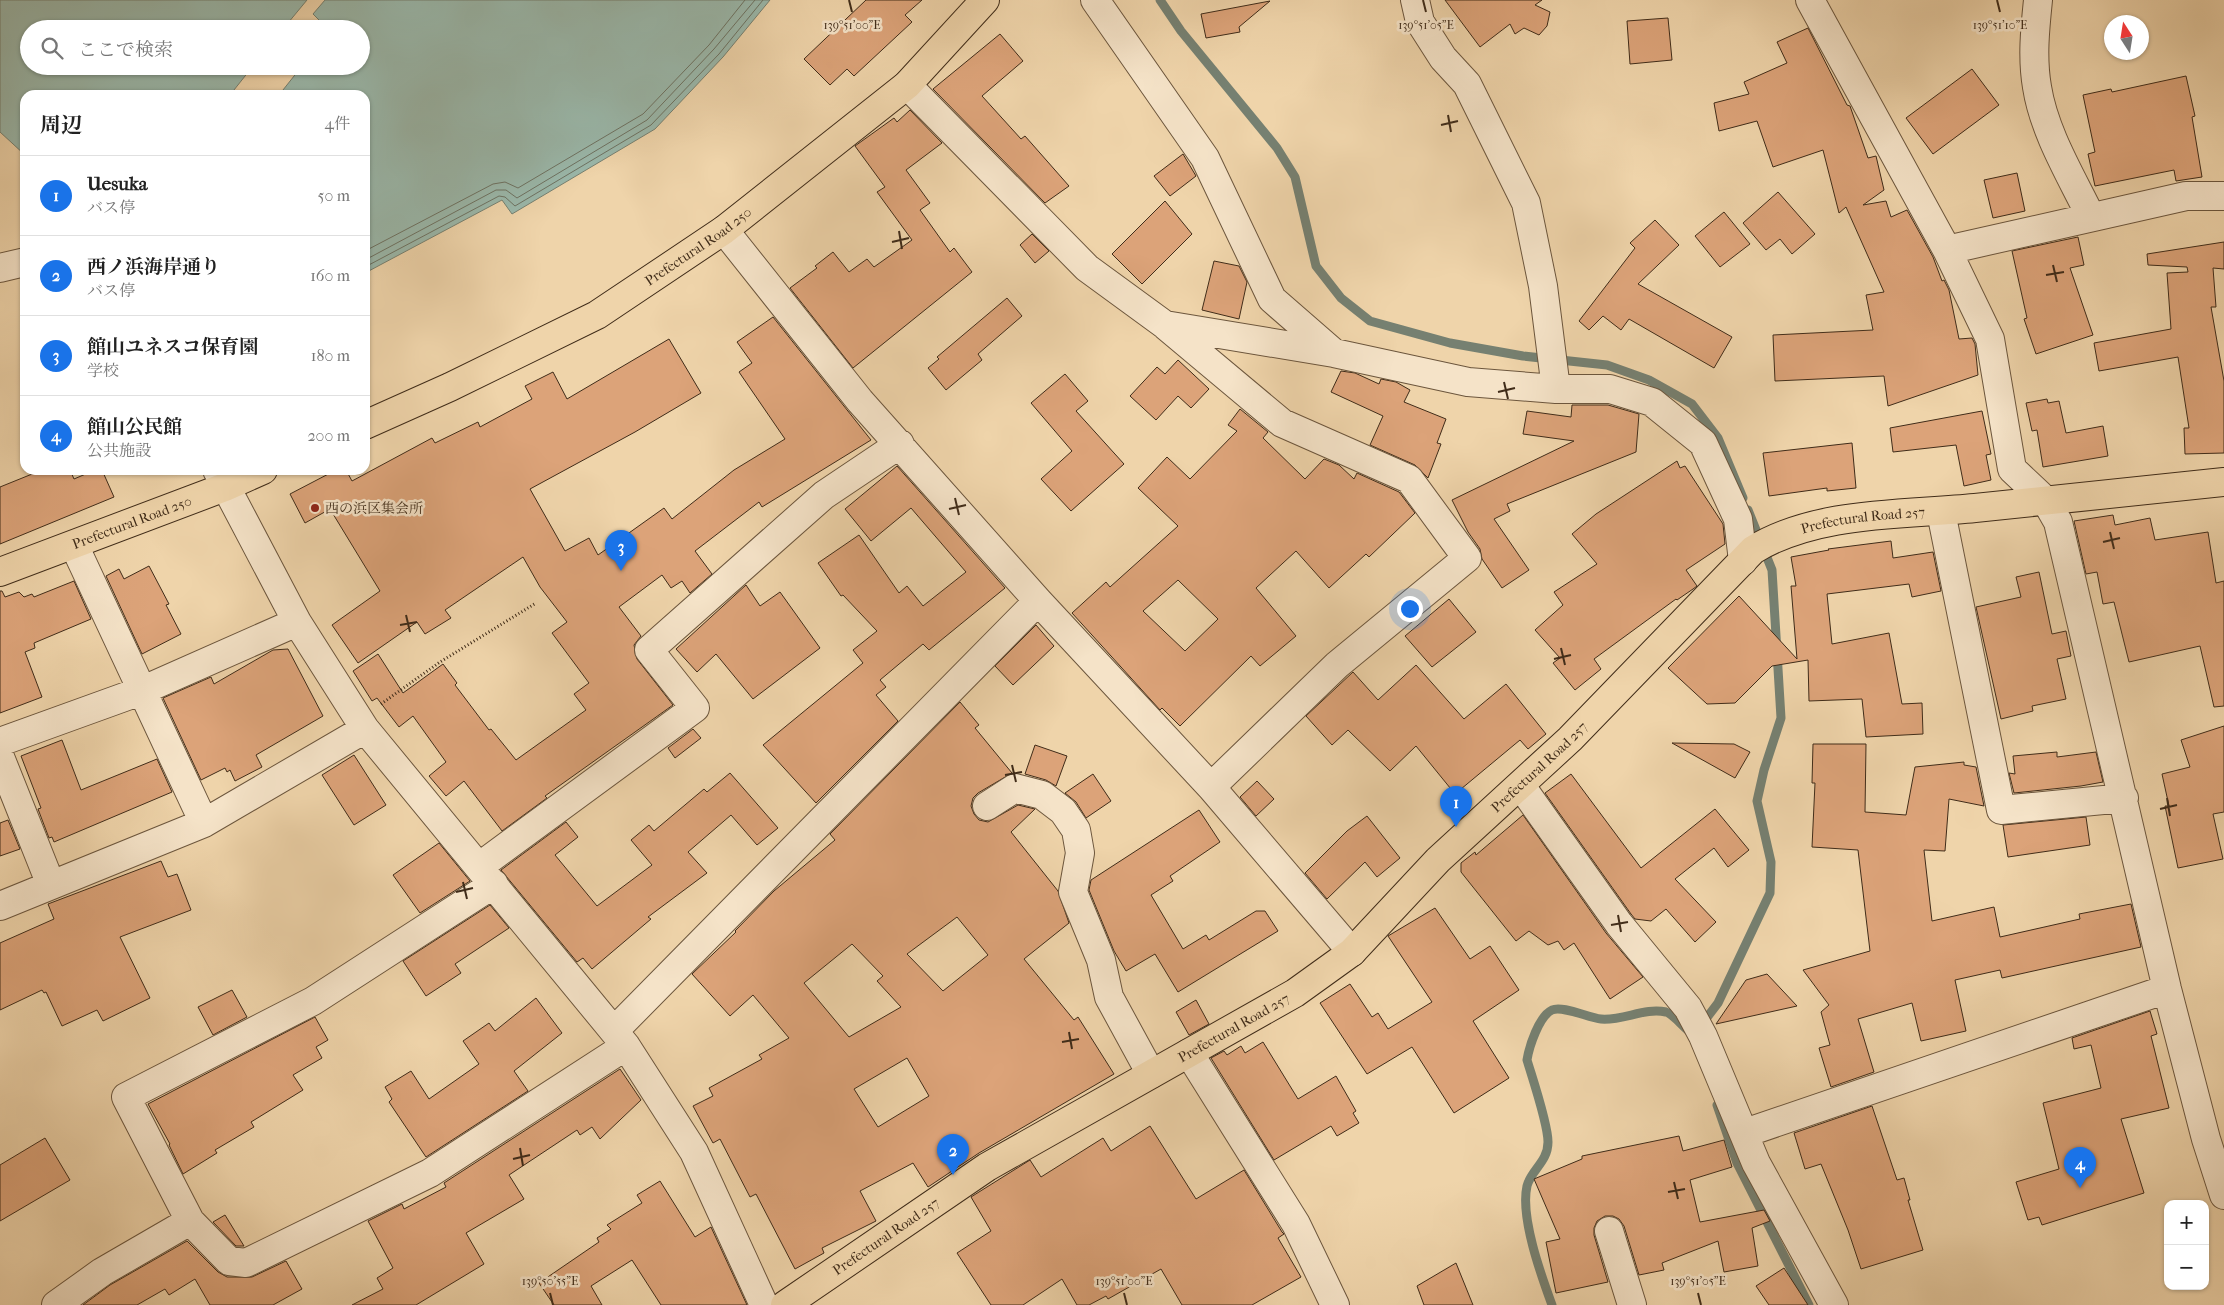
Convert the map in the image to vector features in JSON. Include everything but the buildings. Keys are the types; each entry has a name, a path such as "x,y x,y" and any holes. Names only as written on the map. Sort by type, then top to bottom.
{"main road":[{"name":"Prefectural Road 250","path":"370,423 450,388 596,315 724,230 907,85 985,0"},
{"name":"Prefectural Road 250","path":"0,572 74,545 221,478 237,475"},
{"name":"Prefectural Road 257","path":"785,1305 987,1167 1296,993 1352,952 1438,860 1570,739 1756,550 1796,530 1878,515 1940,512 2046,502 2224,482"}],"street":[{"path":"1094,0 1205,158 1272,299 1334,352"},
{"path":"1415,0 1420,22 1443,58 1467,84 1526,203 1543,286 1555,381"},
{"path":"1810,0 1946,250 1990,339 2012,469 2046,502 2058,522 2124,798 2167,989 2215,1138 2224,1195"},
{"path":"2038,0 2033,50 2037,89 2051,132 2091,217"},
{"path":"907,85 1087,268 1165,325 1282,423 1409,479 1468,558 1337,665 1210,787"},
{"path":"1946,250 2186,196 2224,196"},
{"path":"724,230 860,401 1038,601 1210,787 1352,952"},
{"path":"0,268 20,263"},
{"path":"1165,325 1334,352 1468,382 1555,381 1610,389 1652,402 1703,443 1738,519 1756,550"},
{"path":"900,444 824,495 649,650 695,708 487,875 313,1001 126,1097 190,1221 229,1261 246,1262 430,1173 620,1038 1038,601"},
{"path":"221,478 298,622 365,729 620,1038 694,1152 764,1305"},
{"path":"1940,512 2001,810 2124,798"},
{"path":"74,545 204,823"},
{"path":"0,742 141,691 298,622"},
{"path":"0,906 204,823 365,729"},
{"path":"0,758 51,885"},
{"path":"1520,786 1619,924 1688,1008 1745,1133 1756,1163 1834,1305"},
{"path":"987,806 1015,788 1024,790 1042,795 1064,811 1076,830 1080,853 1073,892 1101,960 1109,997 1151,1074"},
{"path":"1745,1133 2167,989"},
{"path":"1189,1053 1296,1224 1335,1305"},
{"path":"56,1305 102,1272 190,1221"},
{"path":"1608,1231 1632,1305"}],"path":[{"path":"378,706 440,662 536,603"}],"water":[{"path":"0,0 307,0 290,20 20,20 20,75 246,75 234,90 20,90 20,150 0,132"},
{"path":"325,0 770,0 723,57 655,129 512,214 502,200 370,270 370,90 283,90 295,75 370,75 370,20 319,20 313,14"}],"waterway":[{"path":"1160,0 1181,31 1277,148 1295,177 1316,266 1341,298 1370,321 1450,343 1523,356 1607,365 1649,380 1692,404 1718,438 1743,498"},
{"path":"1702,1024 1718,1003 1770,893 1771,862 1757,801 1764,770 1781,718 1772,570 1748,510"},
{"path":"1552,1305 1542,1278 1526,1213 1527,1186 1545,1155 1548,1142 1543,1113 1527,1060 1532,1040 1539,1025 1547,1013 1556,1009 1569,1010 1601,1019 1658,1011 1669,1013 1690,1032"},
{"path":"1717,1105 1737,1163 1809,1305"}],"place":[{"name":"西の浜区集会所","path":"315,508"},
{"name":"館山ユネスコ保育園","path":"621,571"},
{"name":"Uesuka","path":"1456,827"},
{"name":"西ノ浜海岸通り","path":"953,1175"},
{"name":"館山公民館","path":"2080,1188"}]}
